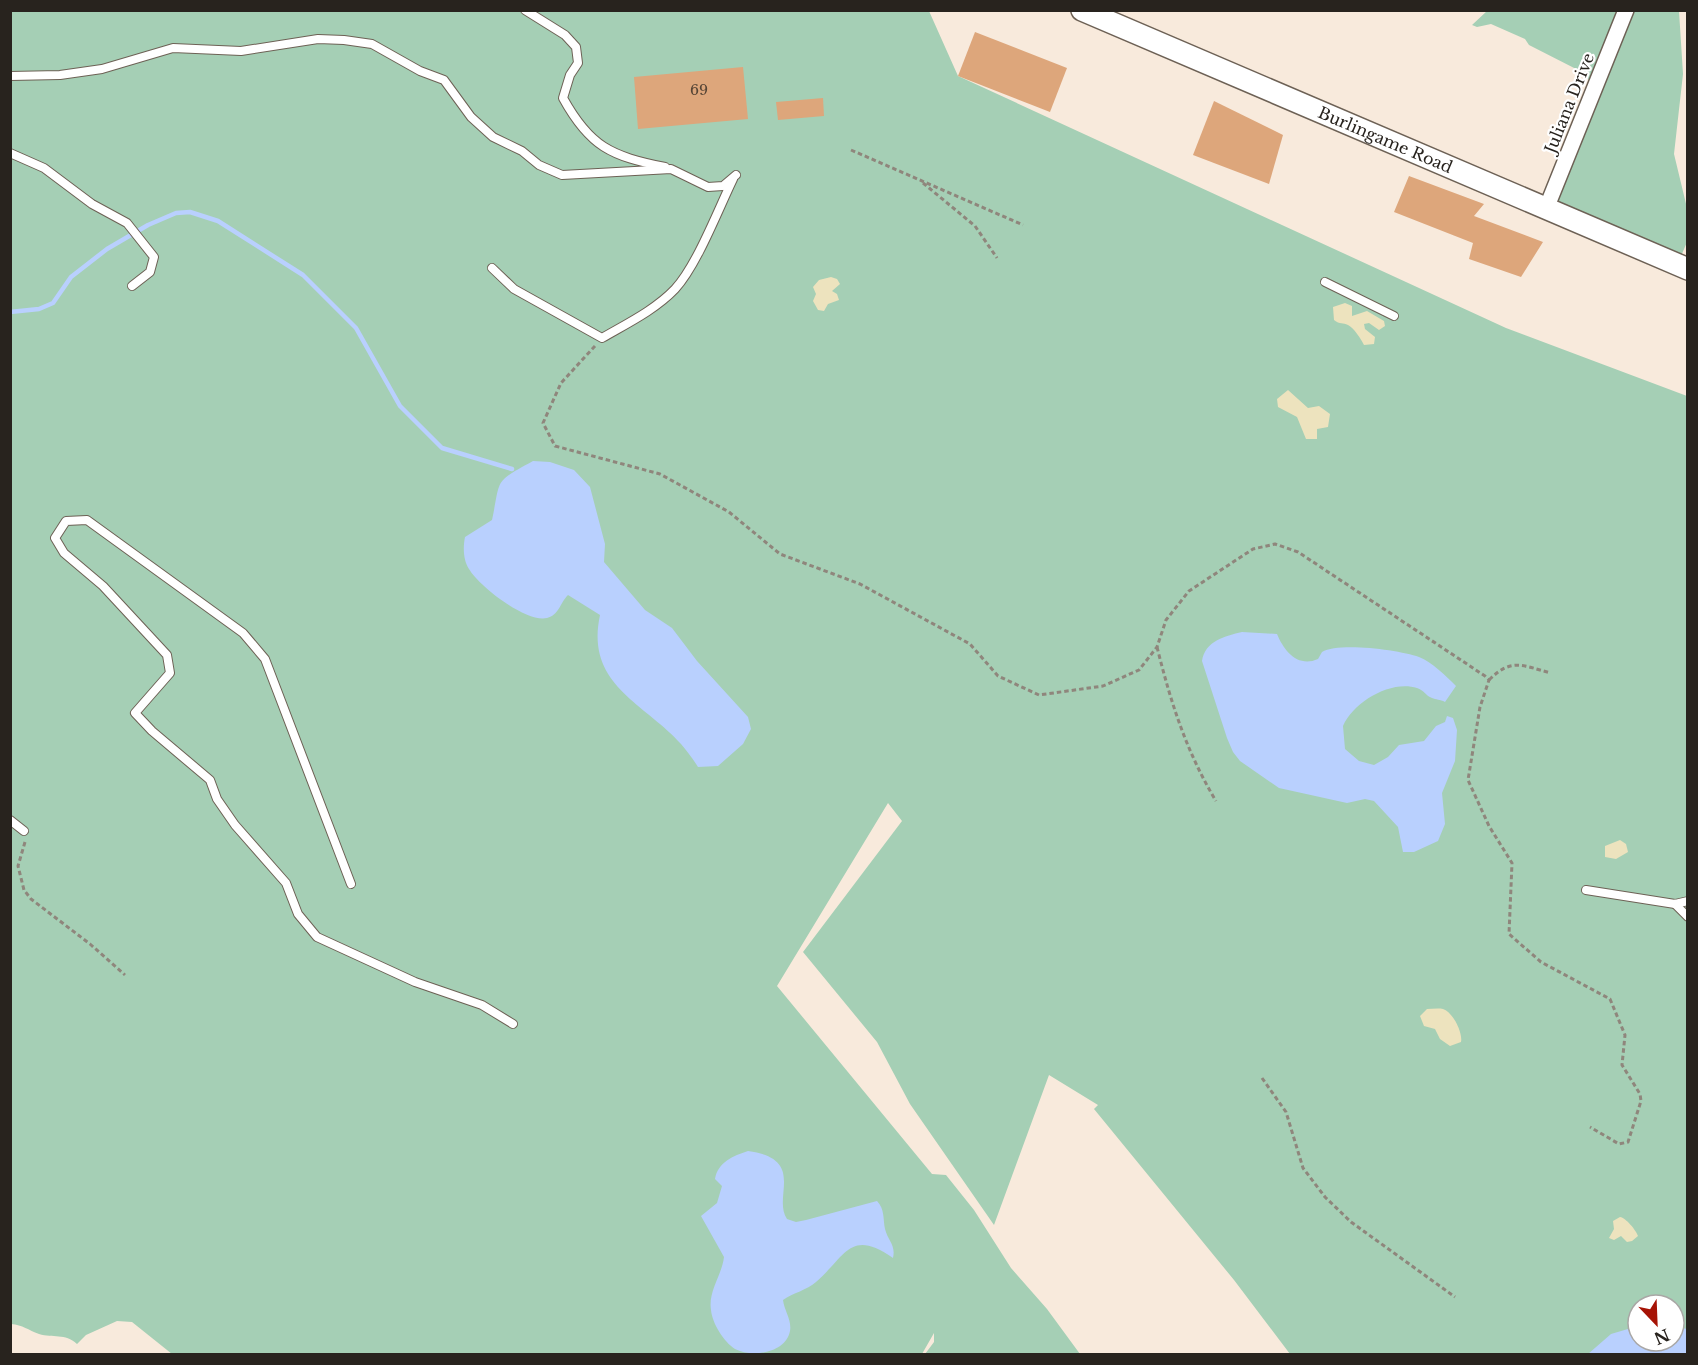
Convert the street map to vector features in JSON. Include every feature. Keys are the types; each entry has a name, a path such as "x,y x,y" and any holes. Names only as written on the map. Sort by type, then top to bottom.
{"street":[{"name":"Burlingame Road","path":"1082,10 1688,269"},
{"name":"Juliana Drive","path":"1546,209 1626,10"}],"lane":[{"path":"492,268 514,289 602,338 630,322 676,288 736,175 723,186 708,187 671,169 608,151 579,126 563,98 570,75 578,63 576,47 565,35 525,10"},
{"path":"10,76 60,75 102,69 173,48 241,51 318,39 372,44 420,71 444,80 471,117 493,137 522,151 539,165 562,175 671,169"},
{"path":"10,153 44,168 92,204 127,223 154,257 150,272 132,286"},
{"path":"1325,282 1394,316"},
{"path":"351,884 265,659 243,633 87,520 66,521 55,538 64,553 103,586 167,655 170,673 135,713 152,731 210,780 217,799 235,825 286,883 297,914 317,937 415,982 482,1005 513,1024"},
{"path":"10,820 24,831"},
{"path":"1586,890 1675,904 1688,901"},
{"path":"1675,904 1688,917"}],"path":[{"path":"851,150 1023,225"},
{"path":"919,180 975,226 997,258"},
{"path":"602,338 561,383 556,393 543,423 555,446 660,474 729,512 780,554 860,584 970,644 998,676 1039,695 1103,686 1139,670 1157,647 1166,620 1190,591 1253,549 1275,544 1298,552 1489,681"},
{"path":"1157,647 1173,712 1198,772 1216,801"},
{"path":"1551,673 1518,663 1500,669 1489,681 1480,707 1468,780 1489,826 1512,863 1509,934 1541,962 1610,999 1625,1035 1622,1065 1640,1094 1641,1101 1628,1142 1619,1144 1590,1126"},
{"path":"24,831 26,846 18,866 24,890 42,910 90,944 125,975"},
{"path":"1262,1078 1286,1112 1303,1168 1325,1197 1351,1222 1455,1297"}],"green space":[{"path":"11,11 929,11 958,76 1506,328 1687,396 1687,1354 1290,1354 1234,1280 1094,1109 1098,1105 1049,1075 994,1225 910,1104 877,1042 803,952 902,821 888,803 777,986 932,1174 946,1175 974,1210 1011,1268 1047,1309 1080,1354 925,1354 934,1342 934,1333 922,1354 172,1354 132,1322 117,1321 86,1335 77,1344 68,1338 39,1334 11,1324"},
{"path":"1487,11 1679,11 1683,74 1674,154 1687,208 1688,240 1677,265 1547,211 1596,87 1580,71 1529,45 1525,39 1491,24 1477,27 1472,25"}],"sand":[{"path":"831,277 837,279 840,284 832,291 837,294 839,300 828,304 824,311 818,310 813,301 816,294 813,287 819,280"},
{"path":"1345,303 1352,306 1352,316 1367,311 1384,321 1385,326 1379,330 1369,323 1364,324 1365,329 1375,337 1374,344 1364,345 1350,326 1334,320 1333,307"},
{"path":"1288,390 1308,408 1319,406 1330,414 1328,427 1317,429 1317,439 1306,439 1297,417 1278,407 1277,399"},
{"path":"1620,840 1626,844 1628,852 1616,859 1605,857 1605,846"},
{"path":"1427,1009 1447,1011 1459,1028 1461,1042 1450,1046 1440,1039 1435,1029 1424,1026 1420,1016"},
{"path":"1620,1217 1628,1222 1638,1236 1632,1241 1627,1242 1621,1236 1614,1240 1609,1238 1614,1229 1613,1221"}],"water":[{"path":"533,461 550,462 574,470 590,487 605,544 604,562 645,610 672,628 697,661 748,717 751,729 743,744 718,766 698,767 681,744 621,690 609,676 601,659 598,639 600,615 568,595 557,612 547,618 527,615 504,602 482,585 469,569 464,553 465,537 492,520 498,489 505,478"},
{"path":"1242,632 1277,634 1288,652 1298,660 1304,661 1318,659 1322,652 1330,649 1355,647 1410,654 1429,662 1456,686 1445,702 1430,697 1417,688 1407,686 1385,690 1364,701 1348,717 1343,726 1345,749 1359,761 1374,765 1388,757 1399,745 1424,741 1436,726 1445,722 1447,716 1453,718 1457,730 1455,761 1442,793 1445,824 1438,841 1414,852 1403,852 1398,827 1374,801 1365,799 1347,803 1279,788 1240,761 1227,738 1202,661 1211,644"},
{"path":"748,1151 766,1155 777,1162 782,1170 783,1210 787,1219 796,1222 806,1220 877,1201 881,1207 886,1233 893,1246 893,1258 867,1245 850,1249 812,1285 783,1300 790,1323 787,1338 775,1349 759,1353 742,1352 735,1349 716,1326 711,1310 711,1296 724,1257 701,1216 717,1203 722,1186 715,1179 719,1168 732,1158"},
{"path":"1687,1329 1687,1354 1588,1354 1611,1334 1626,1330 1626,1353 1686,1353"}],"building":[{"path":"975,32 1067,68 1050,112 958,76"},
{"path":"743,67 748,119 638,129 634,77"},
{"path":"823,98 824,116 778,120 776,102"},
{"path":"1214,101 1283,135 1269,184 1193,155"},
{"path":"1409,176 1484,204 1474,216 1543,242 1521,277 1469,259 1473,243 1394,212"}],"waterway":[{"path":"10,312 39,309 53,303 71,277 107,249 148,225 176,213 190,212 218,221 303,275 356,328 400,406 442,448 512,469"}]}
